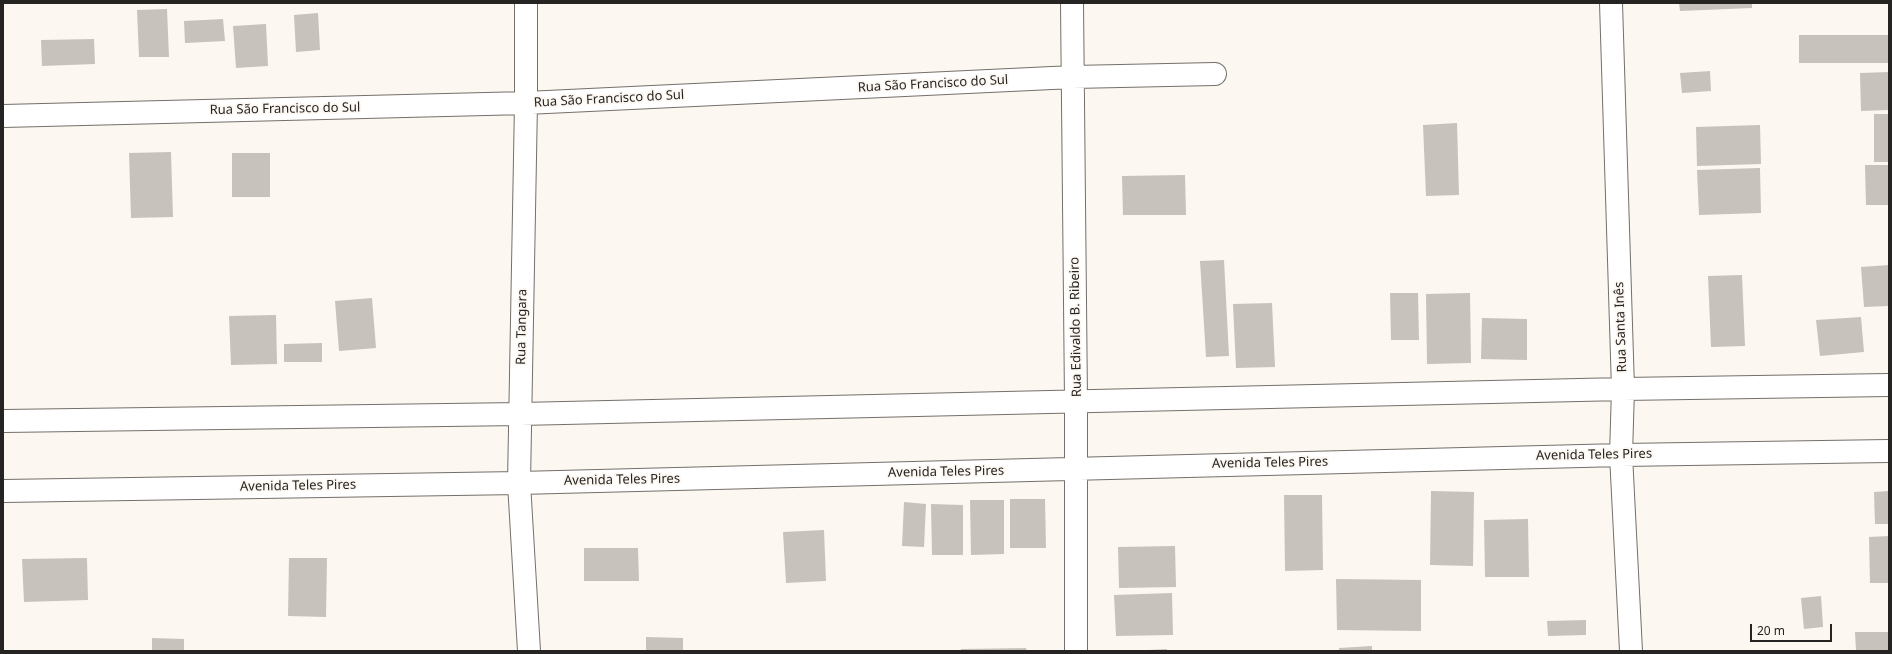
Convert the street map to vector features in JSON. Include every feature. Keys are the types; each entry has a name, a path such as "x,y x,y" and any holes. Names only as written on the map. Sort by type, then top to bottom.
{"street":[{"name":"Rua Tangara","path":"526,3 526,103 519,483 528,651"},
{"name":"Rua Edivaldo B. Ribeiro","path":"1072,3 1076,401 1076,651"},
{"name":"Rua Santa Inês","path":"1611,3 1623,389 1621,454 1631,651"},
{"name":"Rua São Francisco do Sul","path":"3,116 526,103 1073,77 1214,74"},
{"path":"3,421 520,414 1623,389 1889,385"},
{"name":"Avenida Teles Pires","path":"3,491 519,483 1621,454 1889,451"}],"building":[{"path":"1679,3 1752,3 1752,8 1680,11"},
{"path":"167,9 169,57 139,57 137,10"},
{"path":"318,13 320,50 296,52 294,15"},
{"path":"223,19 225,41 185,43 184,21"},
{"path":"266,24 268,66 236,68 233,26"},
{"path":"1799,35 1889,35 1889,63 1799,63"},
{"path":"94,39 95,64 42,66 41,40"},
{"path":"1710,71 1711,91 1682,93 1680,73"},
{"path":"1889,72 1889,110 1861,111 1860,73"},
{"path":"1874,114 1889,114 1889,162 1874,162"},
{"path":"1457,123 1459,195 1426,196 1423,125"},
{"path":"1760,125 1761,164 1697,166 1696,127"},
{"path":"171,152 173,217 131,218 129,153"},
{"path":"232,153 270,153 270,197 232,197"},
{"path":"1865,165 1889,165 1889,205 1866,205"},
{"path":"1760,168 1761,213 1699,215 1697,170"},
{"path":"1185,175 1186,215 1123,215 1122,176"},
{"path":"1224,260 1229,356 1206,357 1200,261"},
{"path":"1889,265 1889,306 1864,307 1861,267"},
{"path":"1742,275 1745,346 1711,347 1708,276"},
{"path":"1390,293 1418,293 1419,340 1391,340"},
{"path":"1470,293 1471,363 1427,364 1426,294"},
{"path":"372,298 376,348 339,351 335,301"},
{"path":"1272,303 1275,367 1236,368 1233,304"},
{"path":"276,315 277,364 231,365 229,316"},
{"path":"1861,317 1864,352 1820,356 1816,320"},
{"path":"1482,318 1527,319 1527,360 1481,359"},
{"path":"322,343 322,362 284,362 284,344"},
{"path":"1431,491 1474,492 1473,566 1430,565"},
{"path":"1889,491 1889,524 1875,524 1874,492"},
{"path":"1284,495 1322,495 1323,570 1285,571"},
{"path":"1010,499 1045,499 1046,548 1010,548"},
{"path":"970,500 1004,500 1004,554 971,555"},
{"path":"904,502 926,504 924,547 902,546"},
{"path":"931,504 963,505 963,555 932,555"},
{"path":"1528,519 1529,577 1485,577 1484,520"},
{"path":"824,530 826,581 786,583 783,532"},
{"path":"1889,536 1889,583 1870,583 1869,537"},
{"path":"1175,546 1176,587 1119,588 1118,547"},
{"path":"584,548 638,548 639,581 584,581"},
{"path":"87,558 88,600 24,602 22,559"},
{"path":"289,558 327,558 326,617 288,616"},
{"path":"1336,579 1421,580 1421,631 1337,630"},
{"path":"1172,593 1173,635 1116,636 1114,595"},
{"path":"1821,596 1823,627 1804,629 1801,598"},
{"path":"1586,620 1586,635 1548,636 1547,621"},
{"path":"1855,632 1889,632 1889,651 1856,651"},
{"path":"646,637 683,638 683,651 646,651"},
{"path":"152,638 184,639 184,651 152,651"},
{"path":"1372,646 1372,651 1339,651 1339,648"},
{"path":"1026,648 1027,651 961,651 961,649"},
{"path":"1167,649 1167,651 1148,651 1148,650"}]}
